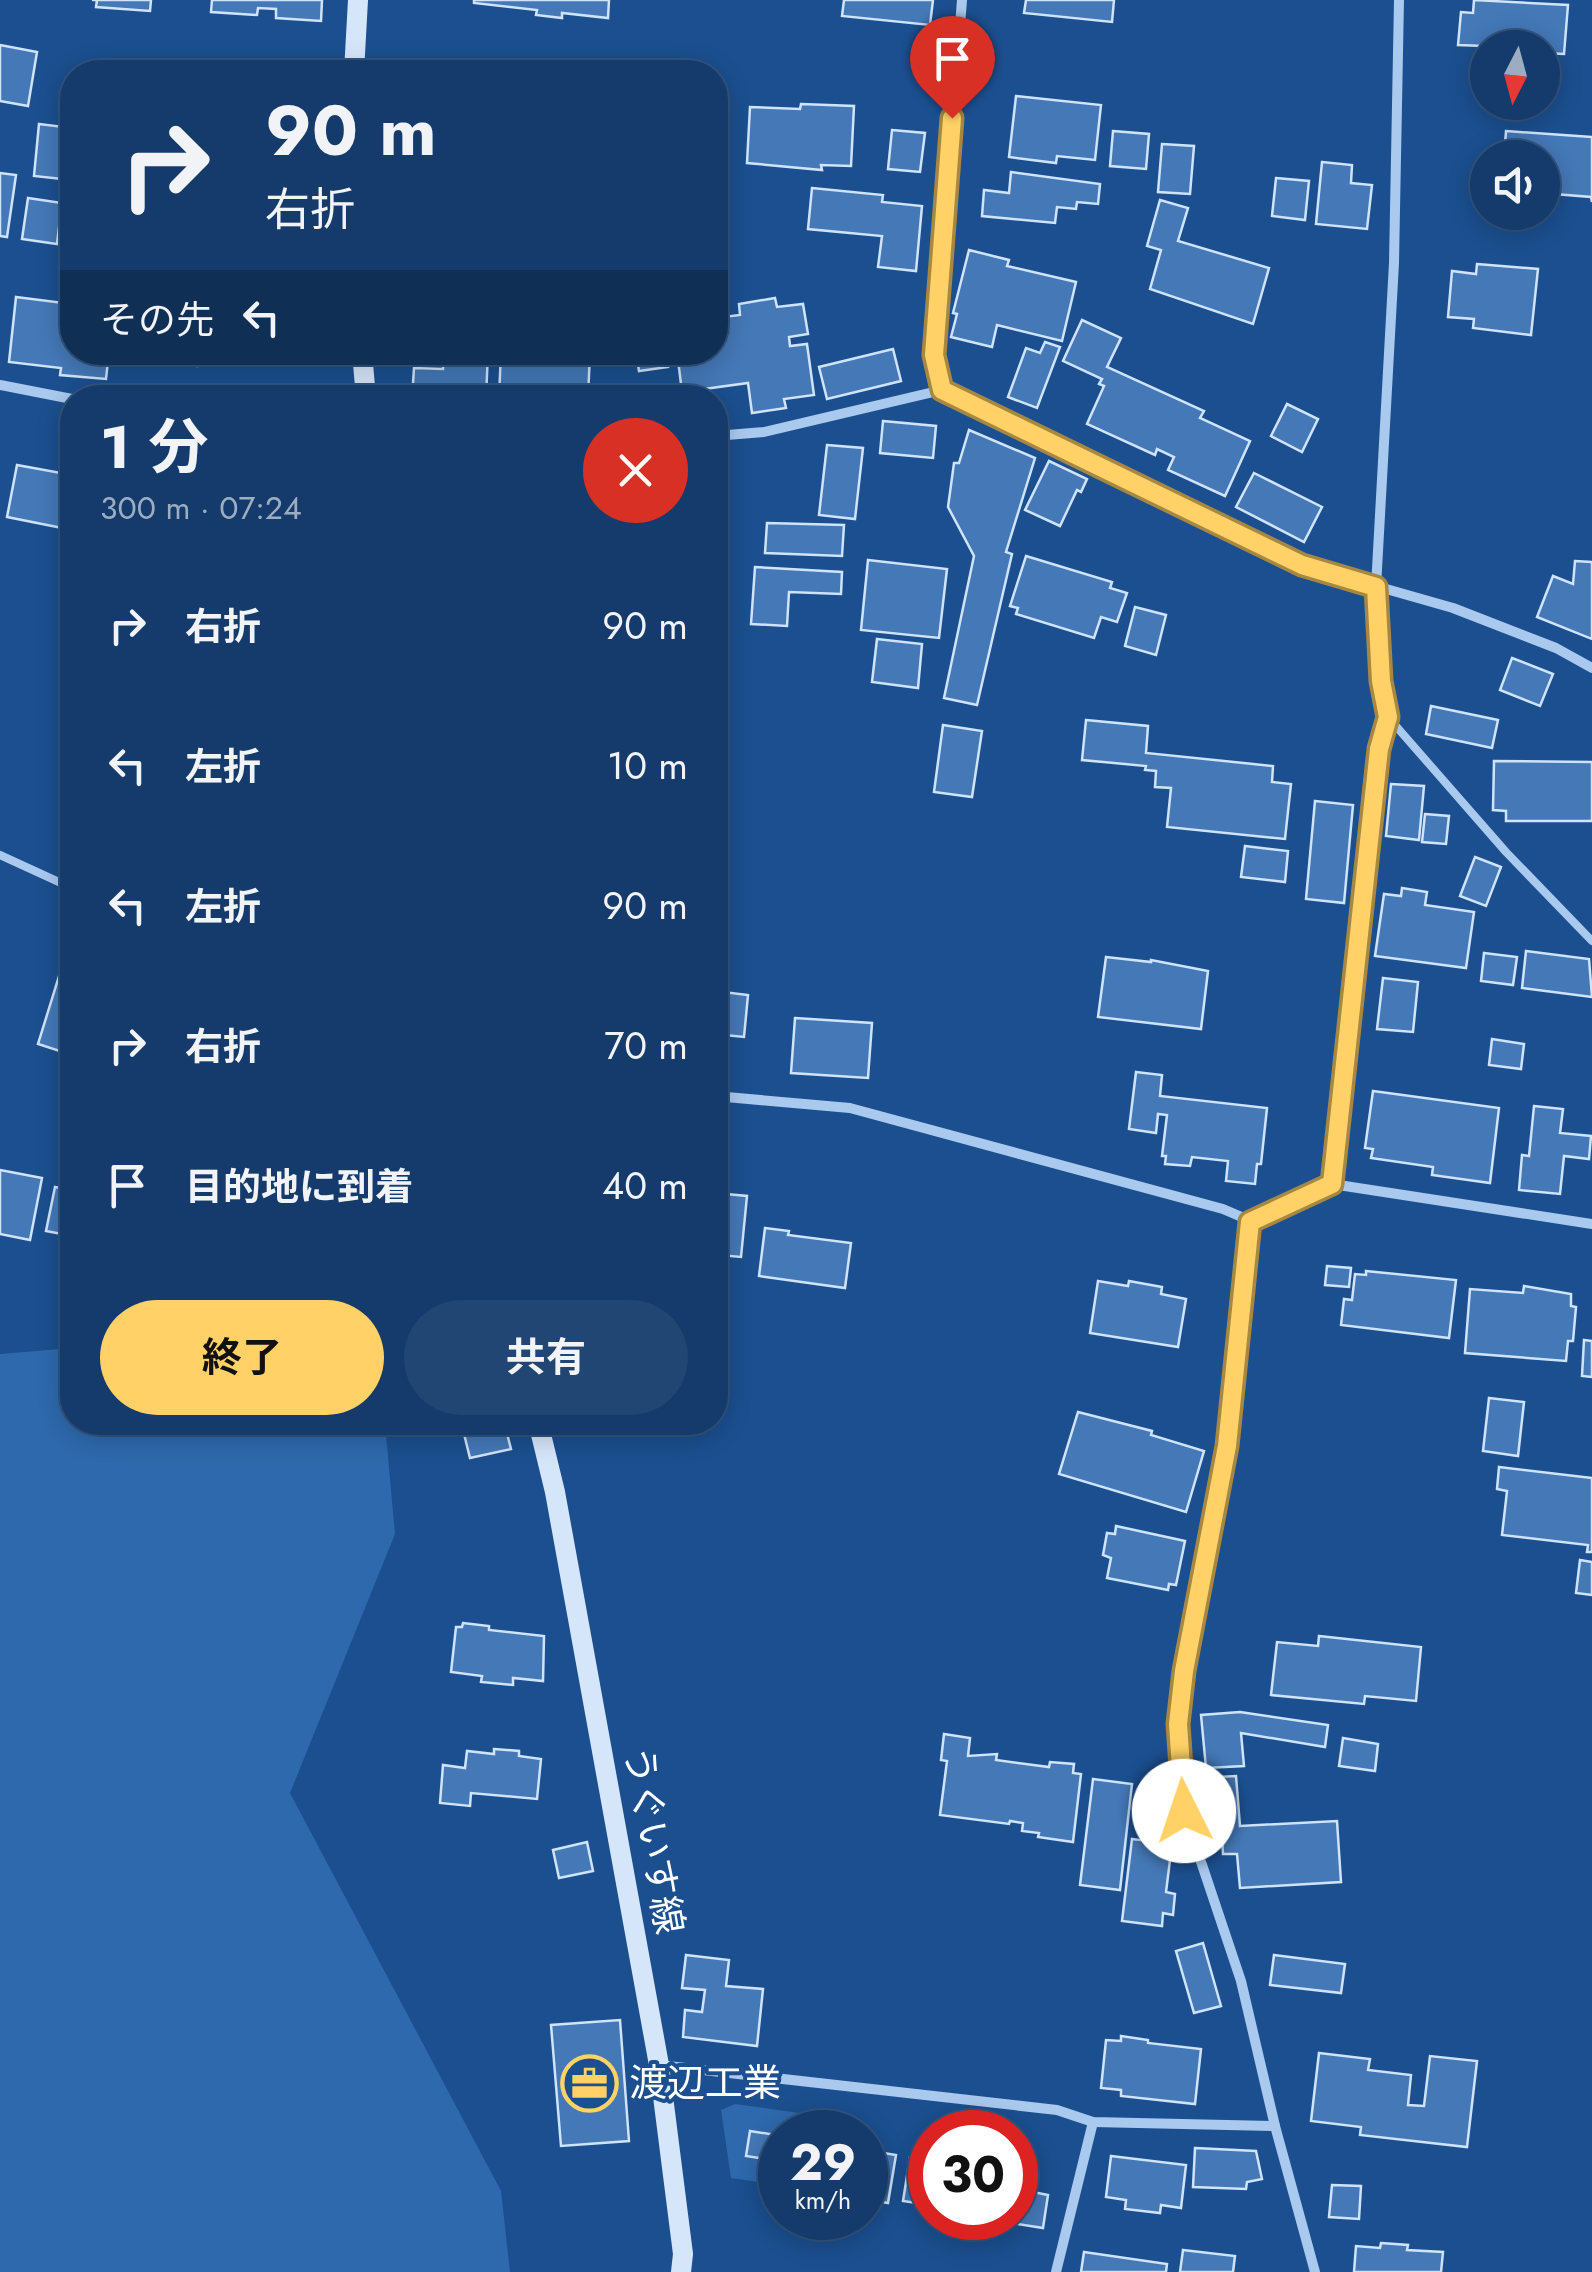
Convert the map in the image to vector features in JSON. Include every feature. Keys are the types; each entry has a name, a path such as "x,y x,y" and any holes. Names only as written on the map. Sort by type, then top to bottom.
{"street":[{"path":"355,60 358,0"},
{"path":"942,390 934,355 962,0"},
{"path":"1332,1184 1379,749 1388,717 1381,681 1376,587 1394,262 1399,0"},
{"path":"0,384 60,396"},
{"path":"728,435 764,432 942,390 1302,565 1453,608 1556,648 1592,668"},
{"path":"728,1097 850,1108 1222,1209 1250,1222 1332,1184 1592,1224"},
{"path":"1250,1222 1227,1446 1184,1671 1178,1724 1184,1811 1241,1981 1315,2272"},
{"name":"うぐいす線","path":"541,1435 555,1492 659,2065 683,2254 681,2272"},
{"path":"659,2065 1058,2110 1094,2122 1275,2126"},
{"path":"1056,2272 1094,2122"}],"lane":[{"path":"1388,717 1506,852 1592,941"},
{"path":"0,855 60,882"}],"shaded area":[{"path":"60,1349 60,1435 386,1435 395,1534 290,1793 501,2191 510,2272 0,2272 0,1354"},
{"path":"735,2104 778,2110 758,2110 758,2182 731,2178 721,2110"}],"building":[{"path":"97,0 151,0 150,11 96,7"},
{"path":"212,0 322,0 321,21 276,18 276,9 258,8 257,15 211,12"},
{"path":"474,0 609,0 608,18 562,13 562,18 536,15 537,10"},
{"path":"844,0 933,0 930,25 842,16"},
{"path":"1026,0 1114,0 1112,22 1024,13"},
{"path":"1474,0 1568,5 1564,54 1560,54 1560,30 1470,30 1470,45 1458,45 1461,12 1473,13"},
{"path":"0,45 37,52 28,106 0,101"},
{"path":"1016,96 1101,105 1095,160 1057,156 1056,163 1009,157"},
{"path":"801,104 854,106 851,166 821,165 822,170 747,163 750,107 800,109"},
{"path":"39,124 60,127 60,179 34,176"},
{"path":"892,130 925,133 920,172 888,169"},
{"path":"1113,131 1149,134 1146,169 1110,166"},
{"path":"1506,131 1592,137 1592,202 1591,197 1560,194 1560,140 1505,140"},
{"path":"1162,144 1194,146 1190,194 1158,192"},
{"path":"1322,162 1352,165 1351,183 1372,185 1367,229 1316,224"},
{"path":"1011,172 1100,184 1098,204 1077,202 1076,209 1057,207 1055,223 982,216 984,190 1009,193"},
{"path":"0,173 16,175 7,237 0,236"},
{"path":"1276,178 1309,181 1305,220 1272,216"},
{"path":"812,188 883,195 882,202 922,206 916,271 878,267 882,236 808,229"},
{"path":"28,198 60,203 57,244 22,239"},
{"path":"1160,200 1188,208 1178,241 1269,268 1253,324 1150,289 1161,250 1147,246"},
{"path":"969,250 1009,260 1007,266 1076,282 1062,341 997,325 992,347 951,337"},
{"path":"1477,264 1538,269 1531,335 1473,328 1474,319 1448,317 1452,271 1476,274"},
{"path":"16,297 60,302 60,365 108,365 106,379 60,375 61,368 9,362"},
{"path":"775,298 777,307 803,304 808,334 789,337 790,346 807,344 814,395 784,399 786,408 752,413 748,383 681,385 679,365 728,365 728,316 740,315 739,304"},
{"path":"1082,320 1121,338 1107,367 1204,411 1200,418 1250,441 1225,496 1168,470 1174,457 1157,449 1155,455 1087,424 1104,386 1099,384 1102,379 1063,361"},
{"path":"1045,342 1060,347 1037,408 1008,397 1026,348 1040,353"},
{"path":"893,349 901,381 827,399 819,367"},
{"path":"443,365 487,365 487,385 413,385 414,368 443,369"},
{"path":"500,365 589,365 589,385 500,385"},
{"path":"638,365 668,365 668,367 639,371"},
{"path":"1287,404 1318,419 1302,452 1271,436"},
{"path":"883,421 936,426 933,458 880,453"},
{"path":"969,430 1035,458 1006,552 1012,554 977,705 944,698 974,556 948,507 954,463 959,463"},
{"path":"827,445 863,448 855,519 819,515"},
{"path":"1049,461 1087,479 1081,492 1077,490 1060,526 1025,510"},
{"path":"17,465 60,473 60,528 7,517"},
{"path":"1254,473 1322,507 1304,542 1236,507"},
{"path":"767,523 844,525 842,556 765,553"},
{"path":"1026,556 1112,582 1110,588 1127,593 1117,622 1101,617 1094,638 1016,614 1018,608 1010,606"},
{"path":"868,560 947,569 939,638 861,630"},
{"path":"1575,561 1592,562 1592,639 1537,617 1553,576 1573,584"},
{"path":"755,567 842,572 841,594 789,592 787,626 751,624"},
{"path":"1135,607 1166,615 1156,655 1125,646"},
{"path":"877,639 922,644 918,688 872,682"},
{"path":"1512,658 1553,674 1540,706 1500,690"},
{"path":"1431,706 1498,720 1492,748 1426,734"},
{"path":"1086,720 1148,726 1146,753 1273,766 1272,782 1291,784 1285,839 1167,827 1171,788 1155,787 1156,771 1145,770 1146,766 1082,760"},
{"path":"943,725 982,731 972,797 934,792"},
{"path":"1494,761 1592,762 1592,821 1506,821 1506,811 1493,810"},
{"path":"1391,784 1424,786 1419,840 1386,836"},
{"path":"1315,801 1353,805 1344,903 1306,899"},
{"path":"1425,814 1449,816 1446,844 1422,842"},
{"path":"1245,846 1288,851 1285,882 1241,877"},
{"path":"1475,857 1501,867 1486,906 1460,896"},
{"path":"1402,888 1427,892 1425,905 1474,912 1466,968 1375,956 1384,894 1401,896"},
{"path":"1526,951 1589,959 1592,997 1522,988"},
{"path":"1484,953 1517,957 1513,985 1481,981"},
{"path":"1106,957 1151,960 1208,971 1201,1029 1098,1017"},
{"path":"60,973 60,1051 38,1044"},
{"path":"1383,978 1418,982 1413,1032 1377,1029"},
{"path":"728,993 748,995 744,1037 728,1035"},
{"path":"795,1018 872,1023 868,1078 791,1073"},
{"path":"1492,1039 1524,1044 1521,1069 1489,1065"},
{"path":"1136,1072 1162,1075 1160,1096 1267,1108 1255,1184 1226,1181 1228,1161 1192,1157 1190,1166 1165,1164 1166,1156 1162,1156 1167,1115 1158,1114 1156,1133 1129,1129"},
{"path":"1373,1091 1499,1108 1490,1183 1432,1175 1433,1167 1371,1158 1373,1149 1365,1148"},
{"path":"1534,1106 1563,1109 1560,1133 1591,1136 1589,1159 1564,1156 1560,1194 1519,1190 1522,1155 1529,1156"},
{"path":"0,1170 42,1178 30,1240 0,1234"},
{"path":"55,1187 60,1188 60,1234 46,1231"},
{"path":"728,1194 747,1196 741,1257 728,1256"},
{"path":"765,1228 851,1243 845,1288 759,1276"},
{"path":"1327,1266 1351,1268 1349,1287 1325,1285"},
{"path":"1366,1271 1456,1280 1449,1338 1341,1325 1344,1299 1352,1300 1355,1274 1366,1275"},
{"path":"1098,1281 1162,1287 1161,1294 1186,1299 1178,1347 1090,1333"},
{"path":"1524,1286 1571,1294 1571,1306 1576,1307 1573,1341 1568,1341 1566,1361 1465,1353 1470,1289 1523,1293"},
{"path":"1584,1340 1592,1341 1592,1377 1582,1376"},
{"path":"1489,1398 1524,1402 1518,1456 1483,1451"},
{"path":"1078,1412 1152,1431 1151,1435 1204,1451 1186,1512 1059,1474"},
{"path":"464,1435 507,1435 511,1449 470,1458"},
{"path":"1499,1467 1592,1478 1592,1552 1587,1552 1588,1545 1502,1535 1507,1491 1497,1489"},
{"path":"1116,1526 1185,1541 1176,1585 1169,1584 1168,1590 1107,1578 1111,1558 1103,1555 1107,1533 1115,1534"},
{"path":"1580,1560 1592,1562 1592,1595 1576,1593"},
{"path":"463,1623 544,1636 543,1681 513,1678 513,1685 481,1682 482,1676 451,1672 456,1627"},
{"path":"1319,1636 1421,1647 1416,1701 1365,1696 1364,1704 1271,1695 1277,1642 1318,1646"},
{"path":"1240,1712 1328,1725 1325,1747 1241,1733 1244,1766 1206,1768 1201,1715"},
{"path":"944,1734 970,1738 968,1756 997,1754 996,1760 1049,1767 1050,1762 1074,1764 1073,1773 1081,1774 1073,1842 1022,1831 1023,1823 940,1815 947,1761 941,1760"},
{"path":"1343,1738 1378,1744 1375,1771 1339,1766"},
{"path":"494,1749 519,1751 519,1756 541,1759 537,1799 471,1793 470,1806 440,1803 443,1765 465,1768 467,1751 494,1754"},
{"path":"1236,1776 1240,1826 1337,1821 1341,1882 1240,1888 1237,1854 1223,1854 1219,1777"},
{"path":"1093,1779 1132,1784 1120,1890 1080,1885"},
{"path":"1132,1839 1172,1844 1166,1892 1175,1894 1173,1915 1163,1913 1162,1926 1122,1921"},
{"path":"587,1842 593,1871 559,1878 553,1850"},
{"path":"1203,1943 1221,2006 1194,2013 1176,1951"},
{"path":"686,1955 729,1960 726,1986 763,1989 757,2046 683,2037 685,2010 702,2012 705,1990 682,1988"},
{"path":"1274,1955 1345,1964 1341,1993 1270,1985"},
{"name":"渡辺工業","path":"620,2020 629,2141 561,2146 551,2025"},
{"path":"1121,2036 1201,2049 1195,2104 1121,2096 1121,2090 1101,2088 1106,2040 1121,2041"},
{"path":"1319,2053 1370,2059 1368,2070 1411,2075 1408,2105 1424,2106 1430,2056 1477,2061 1467,2147 1360,2135 1361,2127 1311,2121"},
{"path":"750,2131 758,2132 758,2158 746,2156"},
{"path":"1195,2148 1256,2151 1262,2179 1247,2182 1246,2189 1193,2187"},
{"path":"888,2154 896,2155 888,2203"},
{"path":"1111,2156 1186,2165 1181,2208 1161,2205 1160,2213 1125,2209 1126,2200 1106,2197"},
{"path":"908,2170 908,2202 903,2201"},
{"path":"1332,2185 1361,2186 1359,2219 1329,2217"},
{"path":"1038,2193 1048,2195 1043,2228 1038,2227"},
{"path":"1381,2243 1408,2245 1407,2250 1443,2252 1441,2272 1354,2272 1356,2246 1380,2248"},
{"path":"1183,2250 1235,2256 1233,2272 1180,2272"},
{"path":"1084,2252 1167,2264 1166,2272 1081,2272"}],"place":[{"name":"渡辺工業","path":"590,2083"}],"route":[{"path":"952,118 934,355 942,390 1302,565 1376,587 1381,681 1388,717 1379,749 1332,1184 1250,1222 1227,1446 1184,1671 1178,1724 1184,1811"}]}
